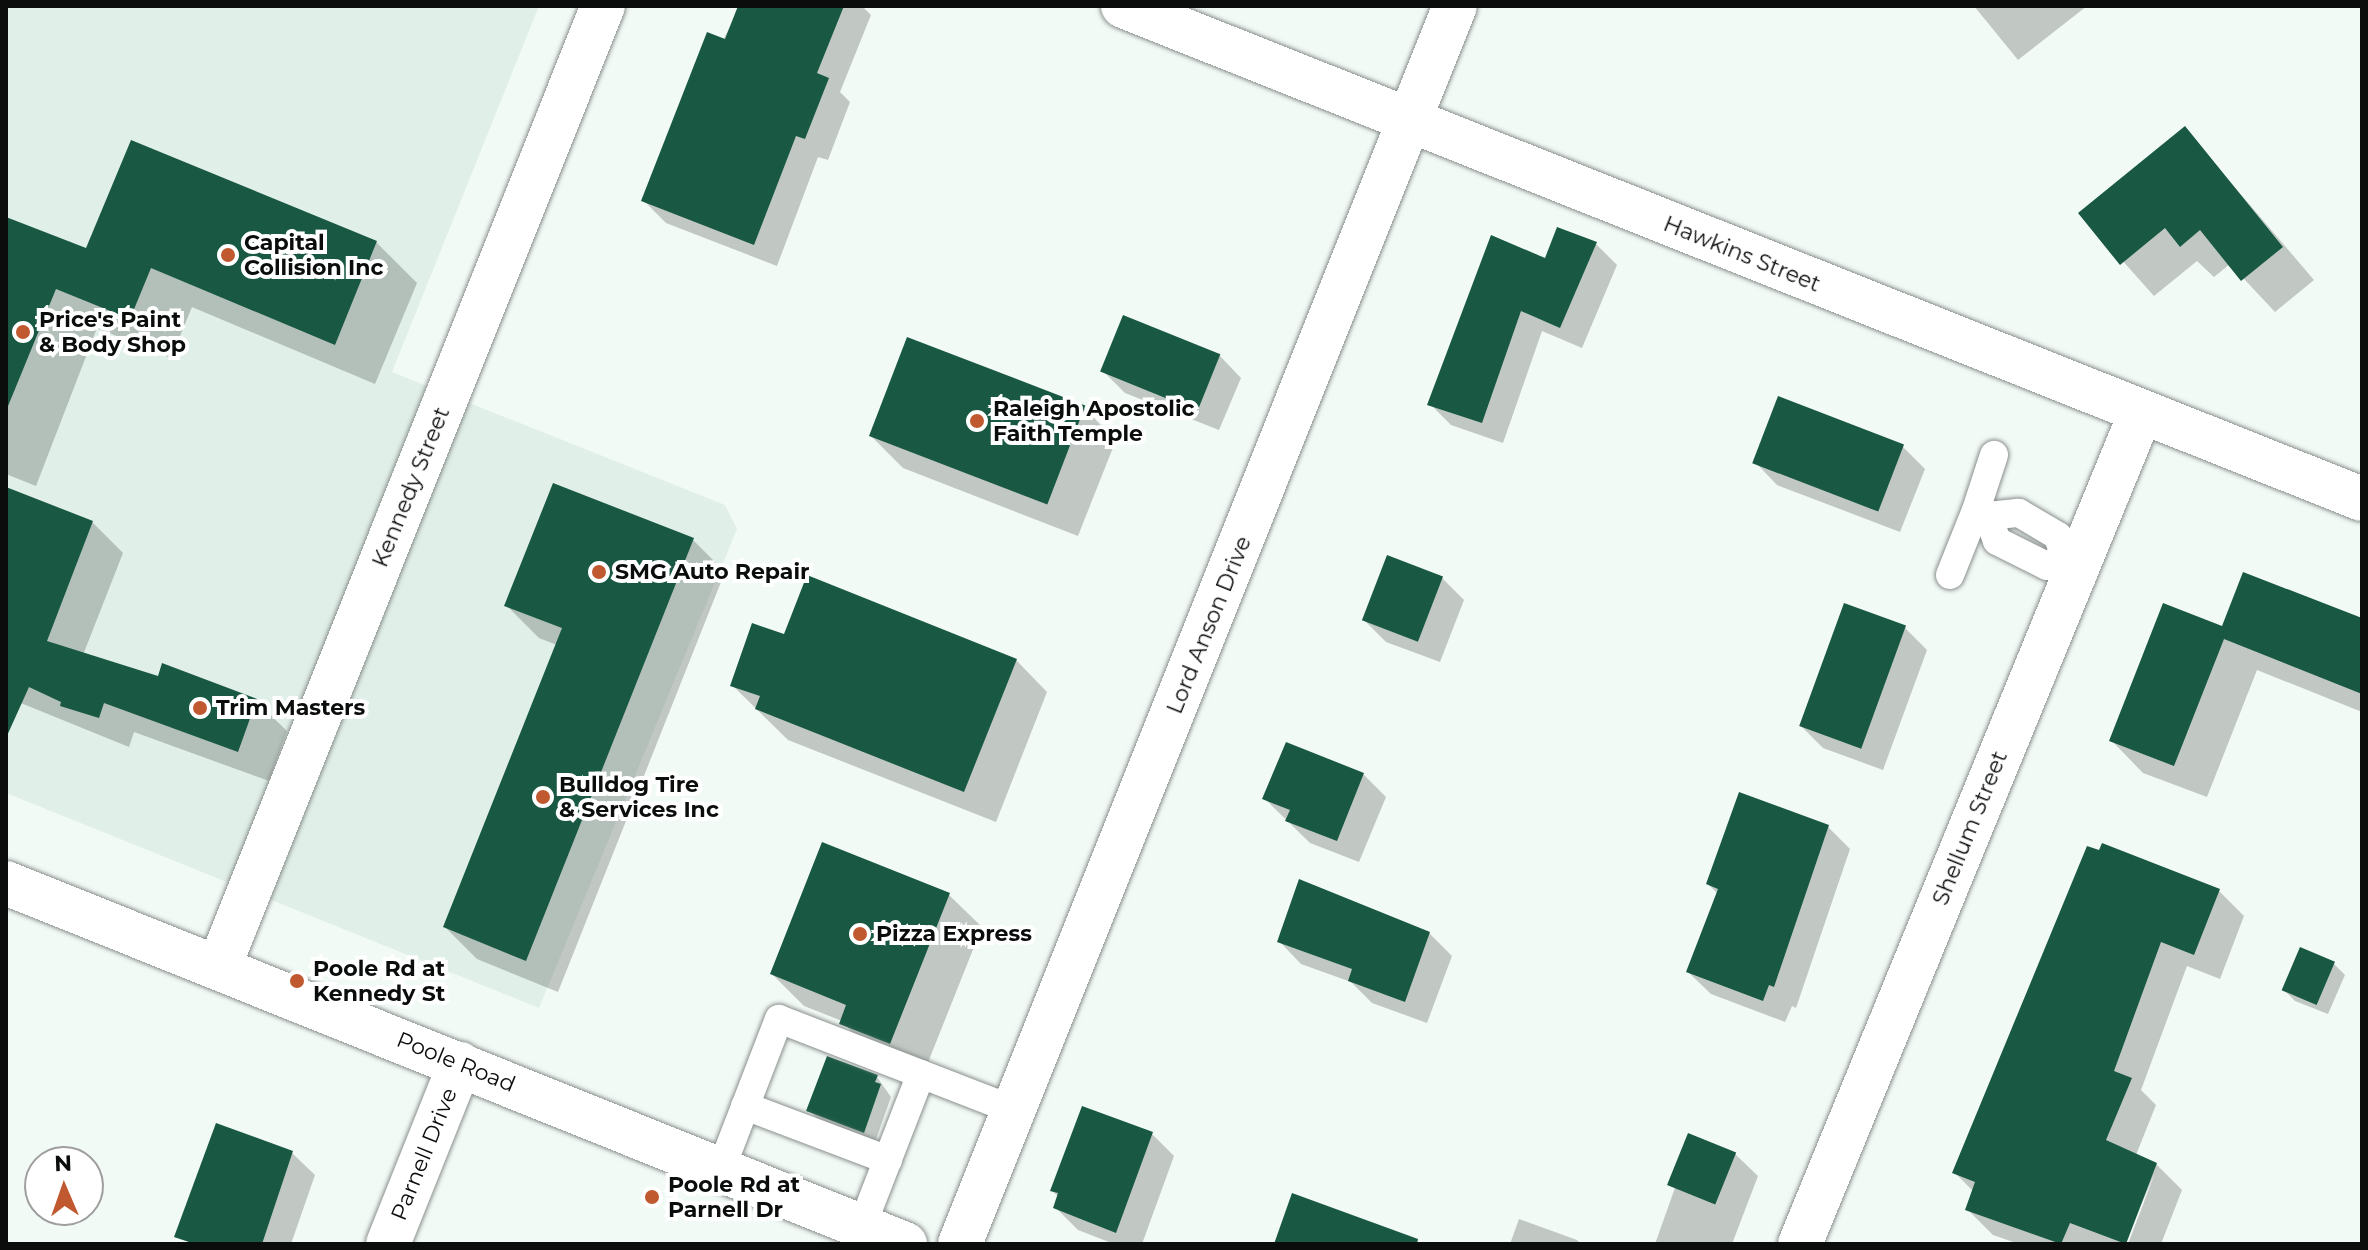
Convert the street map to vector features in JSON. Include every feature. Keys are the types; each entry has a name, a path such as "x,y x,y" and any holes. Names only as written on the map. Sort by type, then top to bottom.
{"street":[{"name":"Kennedy Street","path":"219,967 603,6"},
{"name":"Hawkins Street","path":"1123,6 2362,499"},
{"name":"Lord Anson Drive","path":"960,1244 1455,6"},
{"name":"Shellum Street","path":"1800,1244 2071,561 2141,412"},
{"name":"Poole Road","path":"6,883 905,1244"},
{"name":"Parnell Drive","path":"388,1244 460,1064"}],"lane":[{"path":"1950,575 1982,513 1994,455"},
{"path":"1982,513 2019,513 2058,536 2071,561"},
{"path":"721,1169 779,1019 1014,1110"},
{"path":"862,1226 921,1074"},
{"path":"745,1106 888,1160"}],"shaded area":[{"path":"6,6 539,6 392,372 725,505 737,529 539,1008 6,793"}],"building":[{"path":"738,6 844,6 817,73 829,78 805,139 796,136 754,245 641,201 707,32 725,39"},
{"path":"2185,126 2283,247 2241,281 2200,230 2180,247 2165,228 2120,265 2078,213"},
{"name":"Capital Collision Inc","path":"131,140 377,241 335,345 151,268 130,319 56,289 6,411 6,217 86,248"},
{"path":"1557,227 1597,242 1560,328 1521,311 1482,423 1427,405 1491,235 1545,258"},
{"path":"1123,315 1220,354 1198,411 1100,372"},
{"name":"Raleigh Apostolic Faith Temple","path":"907,337 1085,405 1047,504 869,436"},
{"path":"1778,396 1904,444 1878,512 1752,463"},
{"path":"553,483 694,538 526,961 443,927 562,628 504,606"},
{"path":"6,487 93,521 47,641 158,676 162,663 257,699 238,752 104,703 99,718 60,706 61,702 29,687 6,738"},
{"path":"1387,555 1443,577 1418,642 1362,620"},
{"path":"2243,572 2362,618 2362,694 2224,639 2174,766 2109,741 2163,603 2222,626"},
{"path":"807,575 1017,659 964,792 755,709 760,696 730,686 752,623 784,634"},
{"path":"1844,603 1906,626 1861,749 1799,726"},
{"path":"1286,742 1364,773 1337,841 1285,821 1290,810 1262,799"},
{"path":"1739,792 1829,825 1774,987 1769,985 1763,1001 1686,972 1718,889 1706,884"},
{"name":"Pizza Express","path":"822,842 950,893 890,1044 839,1024 846,1005 770,974"},
{"path":"2102,843 2220,889 2194,955 2161,942 2114,1071 2132,1078 2106,1140 2157,1163 2126,1244 2070,1223 2061,1244 1965,1210 1975,1182 1952,1173 2087,846 2099,850"},
{"path":"1299,879 1430,932 1405,1002 1348,981 1352,969 1277,942"},
{"path":"2300,947 2335,962 2317,1005 2282,990"},
{"path":"827,1056 878,1075 875,1082 881,1084 864,1133 806,1111"},
{"path":"1082,1106 1153,1132 1116,1233 1053,1208 1058,1193 1050,1191"},
{"path":"216,1123 293,1151 262,1244 195,1244 174,1237"},
{"path":"1688,1133 1736,1152 1715,1204 1667,1185"},
{"path":"1292,1193 1418,1239 1417,1244 1274,1244"}],"place":[{"name":"Capital Collision Inc","path":"228,255"},
{"name":"Price's Paint & Body Shop","path":"23,332"},
{"name":"Raleigh Apostolic Faith Temple","path":"977,421"},
{"name":"SMG Auto Repair","path":"599,572"},
{"name":"Trim Masters","path":"200,708"},
{"name":"Bulldog Tire & Services Inc","path":"543,797"},
{"name":"Pizza Express","path":"860,934"},
{"name":"Poole Rd at Kennedy St","path":"297,981"},
{"name":"Poole Rd at Parnell Dr","path":"652,1197"}]}
